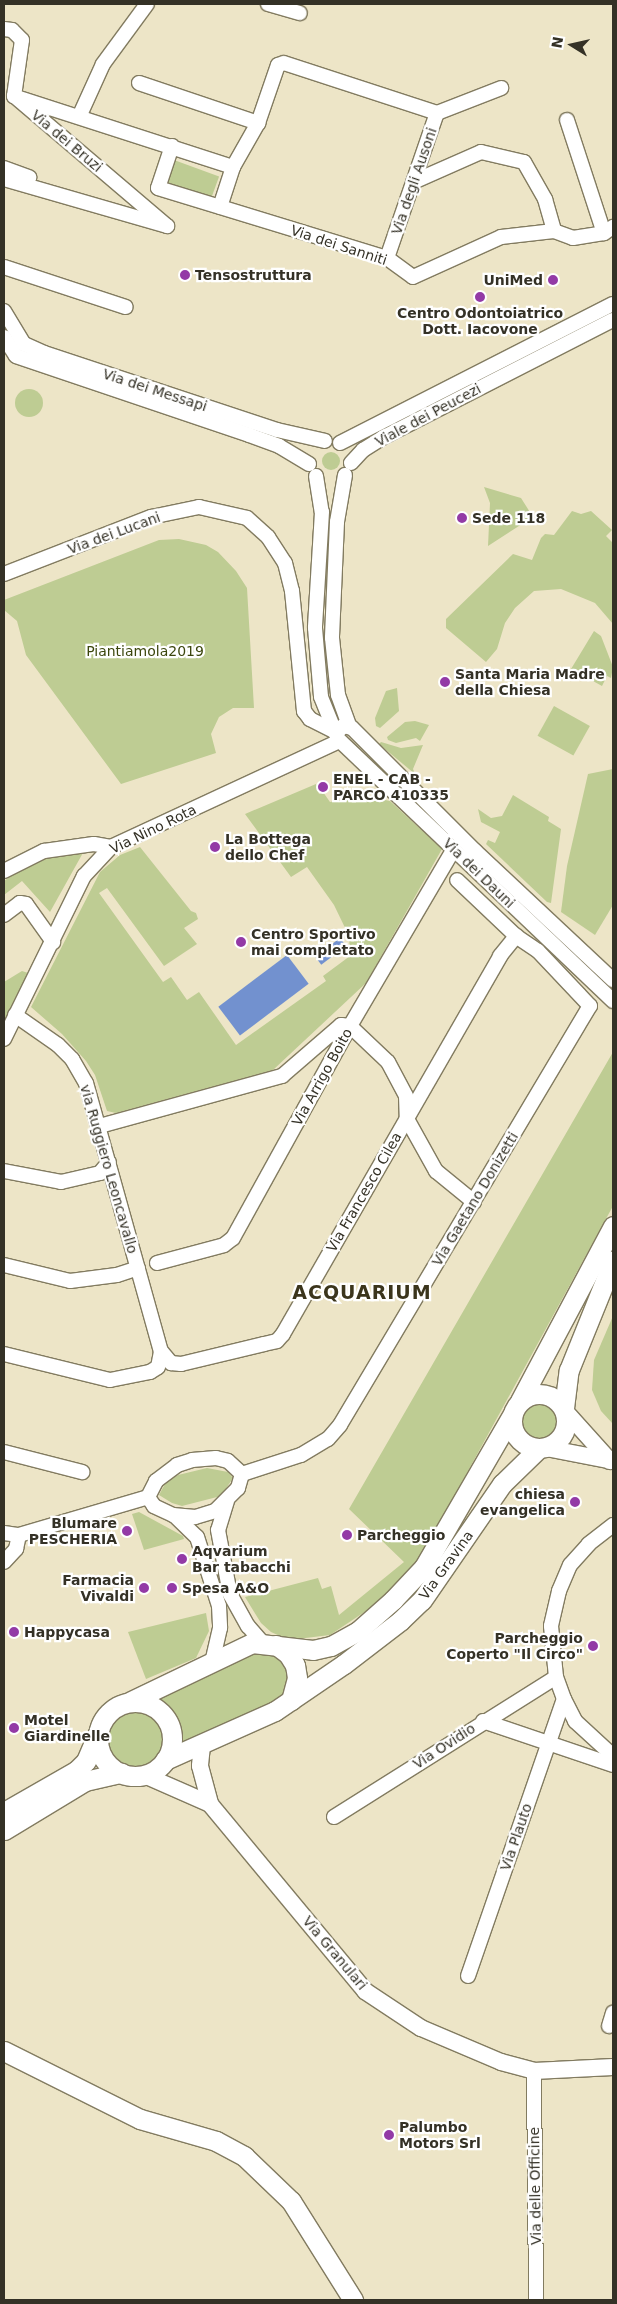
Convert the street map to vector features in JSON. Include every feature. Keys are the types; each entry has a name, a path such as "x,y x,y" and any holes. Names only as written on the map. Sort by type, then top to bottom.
{"main road":[{"name":"Via Gravina","path":"132,1702 252,1643 314,1650 331,1646 358,1630 393,1600 424,1567 516,1408 613,1226"},
{"path":"564,1410 558,1401 542,1394 516,1408 514,1432 519,1440 542,1448 563,1436 569,1370 613,1261"},
{"name":"Via Gravina","path":"165,1760 202,1746 291,1700 344,1664 422,1600 502,1484 542,1448"},
{"path":"270,1644 288,1654 295,1665 297,1678 291,1700"},
{"path":"4,1812 76,1771 86,1761 98,1732 114,1708 132,1702 154,1707 170,1725 172,1737 165,1760 144,1775 121,1773 85,1781 4,1830"},
{"path":"98,1732 103,1757 121,1773"},
{"path":"4,2051 140,2119 216,2141 244,2156 291,2201 352,2300"}],"street":[{"path":"79,117 104,64 147,4"},
{"path":"268,4 300,13"},
{"path":"4,29 12,30 22,40 14,96"},
{"path":"220,207 233,167 258,122 278,65 284,63 437,113"},
{"path":"139,83 258,122"},
{"name":"Via degli Ausoni","path":"387,258 437,113 501,88"},
{"name":"Via dei Bruzi","path":"14,96 233,167"},
{"name":"Via dei Bruzi","path":"14,96 166,226"},
{"path":"567,120 609,230"},
{"name":"Via dei Sanniti","path":"172,146 158,188 387,258 413,277 501,237 554,231 573,238 609,230"},
{"path":"413,182 481,152 524,162 545,199 554,231"},
{"path":"4,168 166,226"},
{"path":"4,179 166,226"},
{"path":"4,266 126,308"},
{"name":"Viale dei Peucezi","path":"348,469 363,450 382,438 506,367 572,333 613,304"},
{"name":"Via dei Messapi","path":"4,312 24,344 72,369"},
{"name":"Viale dei Peucezi","path":"572,333 613,320"},
{"name":"Via dei Messapi","path":"4,337 16,356 72,369 251,428 325,441"},
{"name":"Viale dei Peucezi","path":"340,443 506,367"},
{"name":"Via dei Messapi","path":"251,428 312,470"},
{"path":"325,441 340,443 349,452 348,469 330,482 312,470 311,451 325,441"},
{"name":"Via dei Dauni","path":"348,469 337,532 332,638 338,695 345,735 471,856 613,1001"},
{"name":"Via dei Dauni","path":"312,470 321,495 322,531 315,628 321,697 325,708 345,735 454,850 471,856 613,980"},
{"name":"Via dei Lucani","path":"4,574 151,517 199,507 247,518 268,537 285,564 292,591 304,711 310,718"},
{"path":"322,531 337,532"},
{"path":"310,718 319,718 325,708"},
{"path":"310,718 345,735"},
{"name":"Via Nino Rota","path":"4,1039 84,876 110,847 345,735"},
{"path":"4,871 44,851 94,844 110,847"},
{"name":"Via Arrigo Boito","path":"158,1263 224,1245 233,1238 350,1026 454,850"},
{"path":"457,880 516,936"},
{"path":"4,915 20,903 26,904 53,942"},
{"name":"Via Gaetano Donizetti","path":"242,1474 301,1455 328,1439 340,1426 590,1006 538,951 516,936"},
{"name":"Via Francesco Cilea","path":"161,1351 171,1363 176,1364 277,1340 500,956 516,936"},
{"name":"via Ruggiero Leoncavallo","path":"16,1015 38,1028 72,1059 86,1083 100,1126 161,1351"},
{"path":"100,1126 282,1076 341,1025 350,1026 388,1062 406,1096 407,1119 436,1171 474,1202"},
{"path":"4,1171 61,1182 100,1174 110,1162"},
{"path":"4,1265 70,1281 117,1275 138,1268"},
{"path":"4,1354 110,1380 150,1372 158,1367 161,1351"},
{"path":"564,1410 612,1461"},
{"path":"542,1448 612,1461"},
{"path":"4,1452 82,1472"},
{"path":"4,1533 19,1534 148,1497 156,1481 177,1466 192,1460 228,1461 242,1474 238,1488 216,1511 195,1517 173,1515"},
{"path":"148,1497 154,1506 188,1525 197,1537 220,1606 220,1628 212,1662"},
{"path":"227,1501 218,1530 230,1594 248,1626 270,1644"},
{"path":"613,1525 589,1544 570,1565 559,1591 551,1626 556,1677 564,1699 575,1721 613,1756"},
{"path":"4,1562 16,1549 19,1534"},
{"name":"Via Ovidio","path":"334,1817 483,1721 523,1701 556,1677"},
{"name":"Via Plauto","path":"468,1976 564,1699"},
{"path":"483,1721 613,1764"},
{"path":"202,1746 201,1774 210,1804"},
{"path":"144,1775 210,1804"},
{"name":"Via Granulari","path":"210,1804 365,1991 422,2028 501,2062 534,2071 613,2067"},
{"name":"Via delle Officine","path":"534,2071 536,2300"}],"green space":[{"path":"174,160 219,176 211,200 165,183"},
{"path":"29,389 39,393 43,403 39,413 29,417 19,413 15,403 19,393"},
{"path":"327,452 335,452 340,457 338,468 327,470 322,465 322,457"},
{"path":"484,487 521,498 533,517 488,546 490,503"},
{"path":"572,511 581,514 591,511 612,530 606,536 613,543 613,624 595,603 561,589 534,591 515,608 505,623 497,649 486,662 446,628 446,619 513,554 532,560 541,538 545,534 554,535"},
{"name":"Piantiamola2019","path":"179,539 206,545 218,552 236,571 247,588 254,708 233,708 219,717 211,734 216,753 121,784 26,655 17,621 4,610 4,600 159,540"},
{"path":"594,631 601,636 613,667 611,678 607,676 602,686 571,669"},
{"path":"397,688 399,711 380,728 376,726 375,718 386,691"},
{"path":"554,706 590,726 573,756 538,736"},
{"path":"415,721 429,725 420,741 416,738 396,743 388,740 387,737 405,722"},
{"path":"381,742 401,748 423,745 413,769 415,774 379,744"},
{"path":"613,769 613,905 595,935 561,912 567,866 588,774"},
{"path":"316,784 319,794 323,792 330,802 362,795 390,801 442,849 366,983 273,1070 116,1113 107,1111 95,1075 86,1061 62,1034 31,1007 100,872 120,855 140,847 191,911 196,913 198,919 184,928 197,944 164,966 107,888 99,893 163,982 171,977 187,1000 199,992 236,1045 326,981 323,976 350,956 349,936 334,905 307,867 291,877 245,814"},
{"path":"513,795 549,817 548,821 561,829 551,903 547,902 486,844 488,840 495,843 500,832 481,822 478,809 491,818 502,816"},
{"path":"84,851 50,912 22,881 4,895 4,881 42,857"},
{"path":"22,971 28,973 4,1023 4,982"},
{"path":"613,1052 613,1206 421,1557 375,1605 330,1635 289,1640 271,1632 261,1623 245,1597 318,1578 322,1589 331,1586 339,1615 404,1562 349,1509"},
{"path":"613,1316 613,1424 601,1411 592,1390 594,1360"},
{"path":"539,1401 553,1407 559,1421 553,1435 539,1441 525,1435 519,1421 525,1407"},
{"path":"207,1468 228,1472 233,1478 221,1496 182,1506 172,1503 159,1495 166,1482 178,1475"},
{"path":"139,1512 183,1536 184,1539 144,1550 132,1514"},
{"path":"206,1613 209,1631 196,1658 146,1679 128,1632"},
{"path":"254,1649 283,1658 290,1679 286,1694 274,1704 176,1750 177,1728 173,1718 149,1698"},
{"path":"135,1709 146,1711 159,1722 164,1738 162,1749 151,1762 135,1767 124,1765 111,1754 106,1738 108,1727 119,1714"}],"water":[{"path":"340,938 346,946 321,965 315,957"},
{"path":"287,955 309,984 240,1036 218,1007"}],"place":[{"name":"Tensostruttura","path":"185,275"},
{"name":"UniMed","path":"553,280"},
{"name":"Centro Odontoiatrico Dott. Iacovone","path":"480,297"},
{"name":"Sede 118","path":"462,518"},
{"name":"Santa Maria Madre della Chiesa","path":"445,682"},
{"name":"ENEL - CAB - PARCO 410335","path":"323,787"},
{"name":"La Bottega dello Chef","path":"215,847"},
{"name":"Centro Sportivo mai completato","path":"241,942"},
{"name":"chiesa evangelica","path":"575,1502"},
{"name":"Blumare PESCHERIA","path":"127,1531"},
{"name":"Parcheggio","path":"347,1535"},
{"name":"Aqvarium Bar tabacchi","path":"182,1559"},
{"name":"Farmacia Vivaldi","path":"144,1588"},
{"name":"Spesa A&O","path":"172,1588"},
{"name":"Happycasa","path":"14,1632"},
{"name":"Parcheggio Coperto \"Il Circo\"","path":"593,1646"},
{"name":"Motel Giardinelle","path":"14,1728"},
{"name":"Palumbo Motors Srl","path":"389,2135"}],"district":[{"name":"ACQUARIUM","path":"362,1293"}]}
